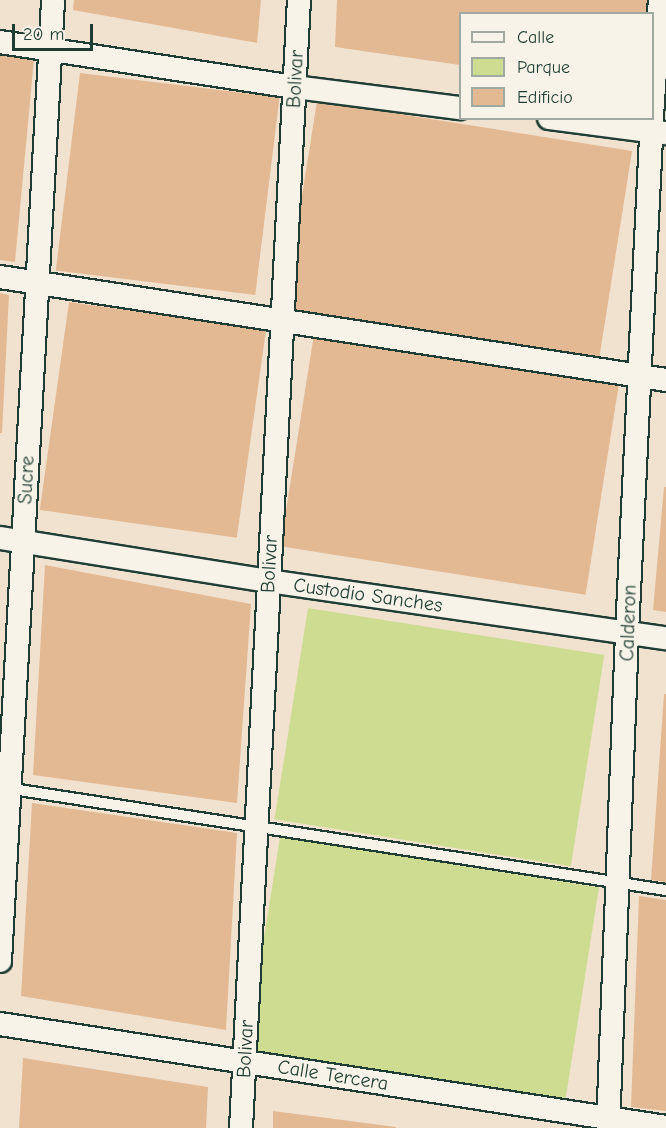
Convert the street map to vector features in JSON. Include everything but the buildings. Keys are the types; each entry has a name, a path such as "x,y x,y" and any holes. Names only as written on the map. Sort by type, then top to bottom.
{"street":[{"name":"Sucre","path":"0,961 5,788 22,541 53,0"},
{"name":"Bolivar","path":"241,1128 299,0"},
{"name":"Calderon","path":"608,1123 627,632 639,376 656,125 660,0"},
{"path":"0,42 295,87 459,108"},
{"path":"580,120 656,125"},
{"path":"0,277 666,380"},
{"name":"Custodio Sanches","path":"0,538 268,581 666,638"},
{"name":"Calle Tercera","path":"0,1024 244,1061 608,1123 666,1127"}],"lane":[{"path":"5,788 666,891"}],"green space":[{"path":"308,608 604,655 571,866 275,819"},
{"path":"280,837 599,888 565,1100 246,1049"}]}
